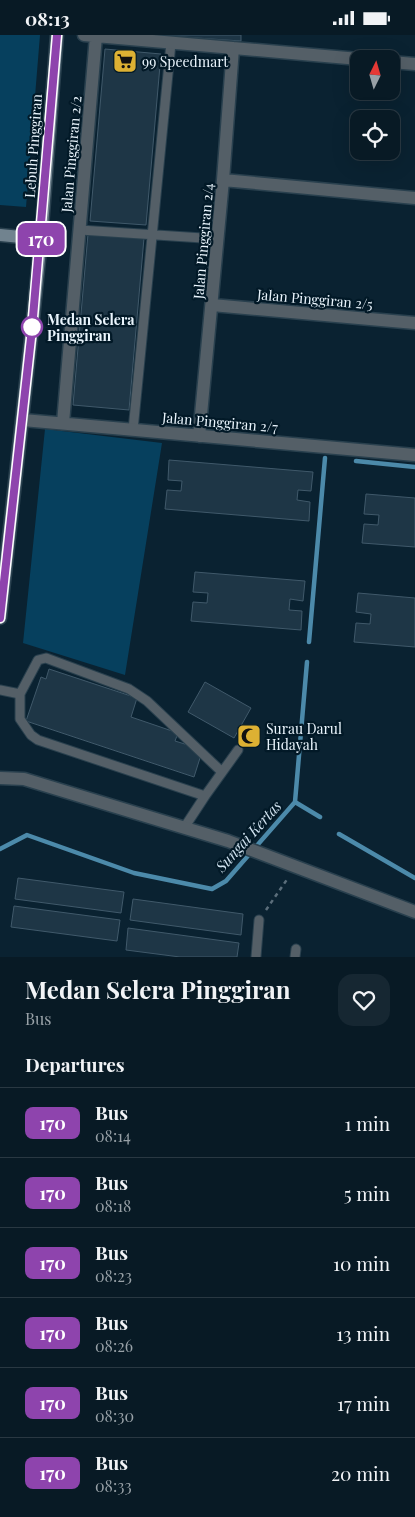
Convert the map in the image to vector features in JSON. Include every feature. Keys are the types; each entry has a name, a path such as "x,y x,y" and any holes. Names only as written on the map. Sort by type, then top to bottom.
{"street":[{"name":"Lebuh Pinggiran","path":"0,618 2,578 22,420 41,239 57,35"},
{"path":"90,36 350,58"},
{"name":"Jalan Pinggiran 2/2","path":"63,423 80,230 90,36"},
{"name":"Jalan Pinggiran 2/4","path":"199,436 218,239 233,48"},
{"path":"400,63 415,64"},
{"path":"223,179 415,198"},
{"path":"0,235 41,239"},
{"name":"Jalan Pinggiran 2/5","path":"212,305 415,323"},
{"name":"Jalan Pinggiran 2/7","path":"22,420 415,455"},
{"path":"0,777 24,779 228,841 415,911"}],"lane":[{"path":"133,430 171,43"},
{"path":"80,230 218,239"},
{"path":"204,796 38,740 31,735 20,719 20,694 38,660 46,658 128,689 147,701 222,772"},
{"path":"0,690 20,694"},
{"path":"184,827 238,750"},
{"path":"256,957 262,916"}],"path":[{"path":"262,916 297,867"}],"shaded area":[{"path":"0,35 40,35 26,207 0,205"},
{"path":"45,429 162,443 125,675 23,643"}],"building":[{"path":"152,35 241,35 241,41"},
{"path":"105,49 161,54 146,225 90,221"},
{"path":"88,234 144,238 129,410 73,405"},
{"path":"169,460 313,472 311,491 298,490 297,500 310,502 309,521 165,509 167,490 181,491 182,481 168,480"},
{"path":"366,494 415,498 415,547 362,543 364,524 378,525 379,515 364,514"},
{"path":"195,572 305,581 303,601 290,599 289,610 302,611 301,630 191,621 193,602 207,603 208,593 193,592"},
{"path":"358,593 415,598 415,647 354,642 356,623 370,624 371,614 356,612"},
{"path":"49,669 137,698 131,717 178,733 175,741 188,745 200,758 194,777 26,721 41,677 46,679"},
{"path":"205,682 251,708 234,738 188,712"},
{"path":"18,878 124,892 121,913 15,899"},
{"path":"133,899 243,914 241,935 130,920"},
{"path":"14,906 120,920 117,941 11,927"},
{"path":"128,928 239,943 237,957 180,957 126,950"}],"waterway":[{"name":"Sungai Kertas","path":"309,642 325,458"},
{"name":"Sungai Kertas","path":"356,461 415,467"},
{"name":"Sungai Kertas","path":"0,849 27,835 134,873 212,889 226,881 295,802 307,662"},
{"path":"295,802 320,817"},
{"path":"339,834 415,878"}],"bus line":[{"name":"170","path":"0,618 41,239 57,35"}],"place":[{"name":"99 Speedmart","path":"125,61"},
{"name":"Medan Selera Pinggiran","path":"32,327"},
{"name":"Surau Darul Hidayah","path":"249,736"}]}
